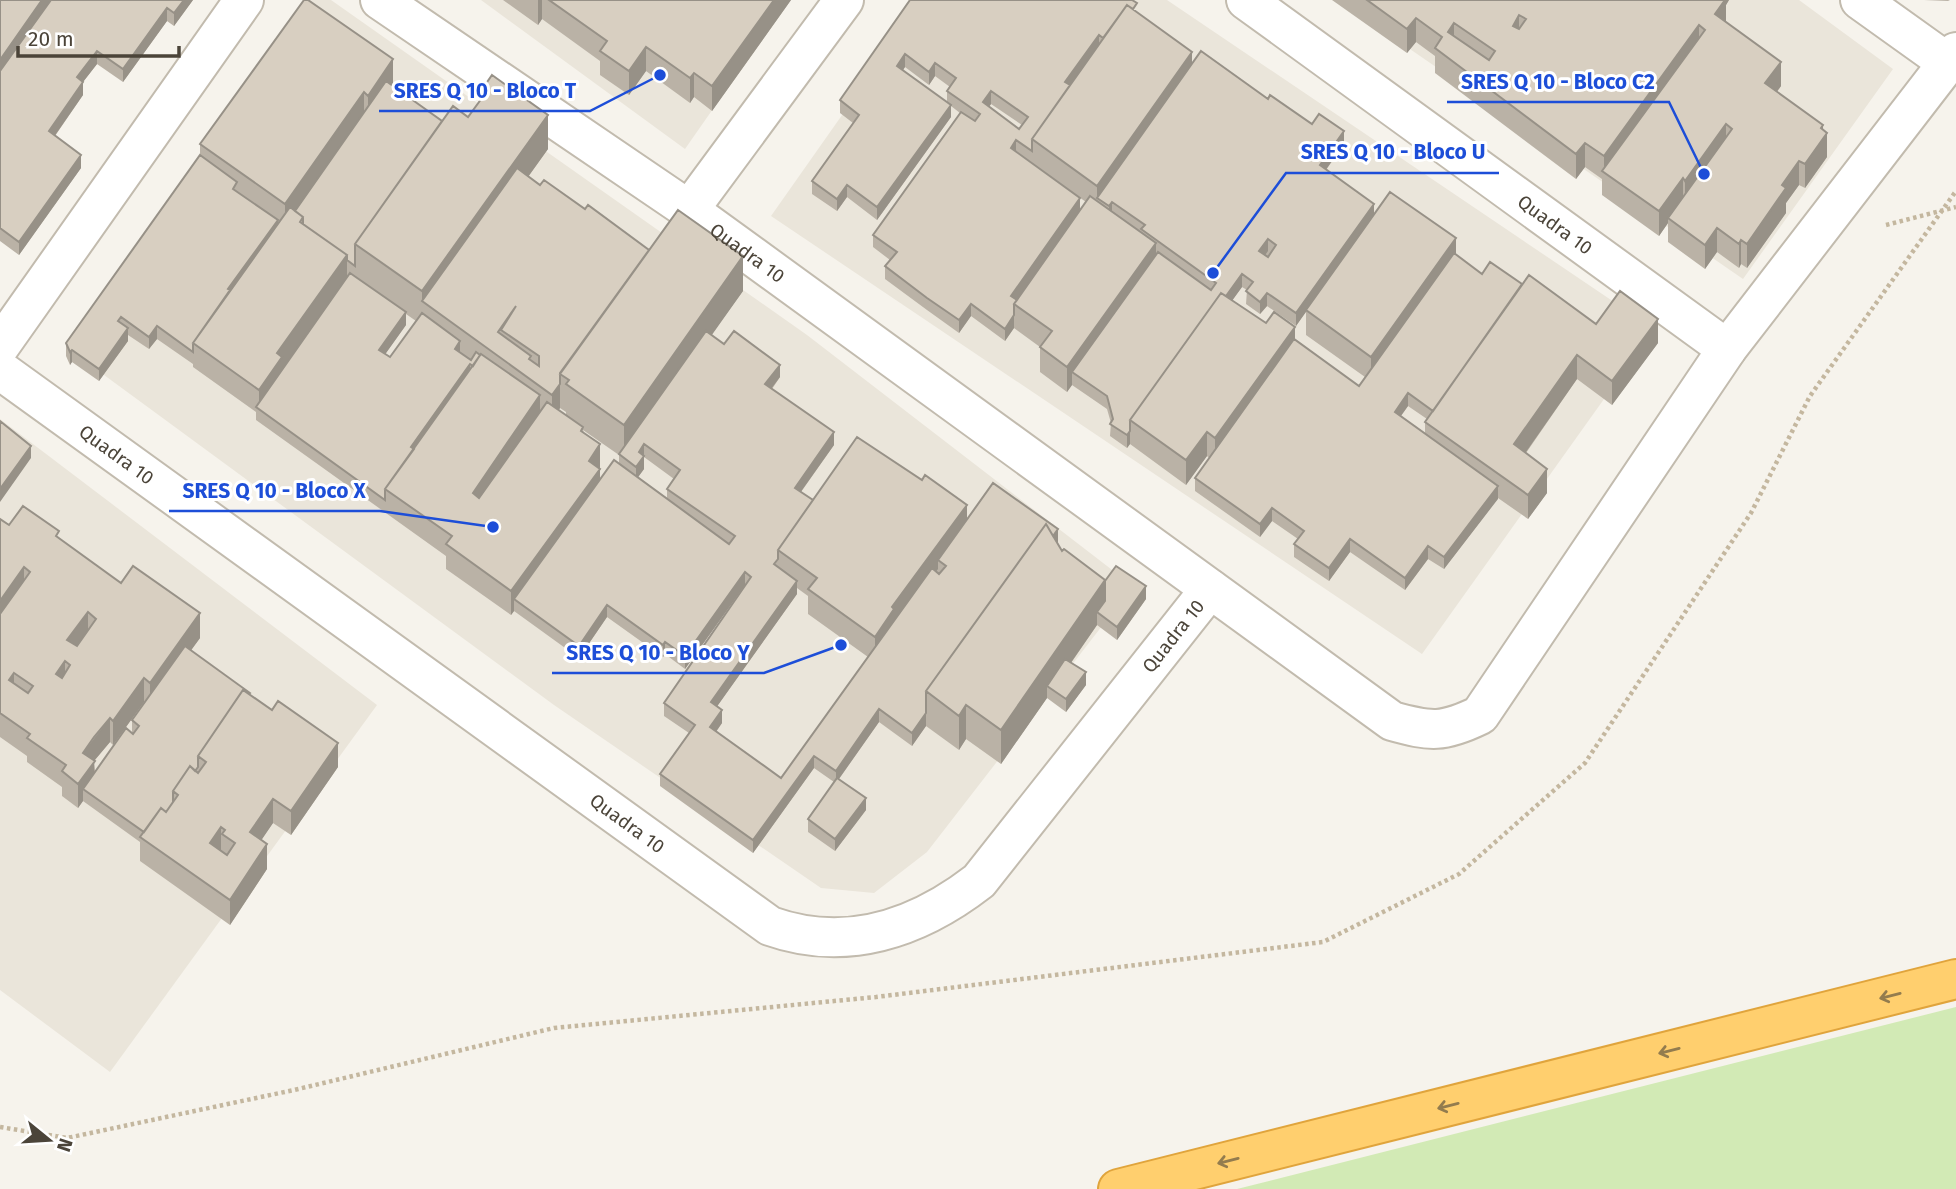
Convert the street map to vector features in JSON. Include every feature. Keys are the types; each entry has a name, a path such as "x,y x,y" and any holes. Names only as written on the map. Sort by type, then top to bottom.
{"highway":[{"path":"1118,1189 1956,979"}],"street":[{"path":"0,346 244,0"},
{"name":"Quadra 10","path":"380,0 689,210 1392,721 1426,731 1456,727 1480,715 1727,349 1246,0"},
{"path":"689,210 844,0"},
{"path":"1727,349 1952,58 1860,0"},
{"name":"Quadra 10","path":"0,370 770,926 796,935 838,939 908,925 950,903 979,881 1210,589"}],"path":[{"path":"0,1127 67,1138 294,1090 554,1028 876,997 1323,942 1459,874 1585,763 1751,513 1810,396 1956,191"}],"shaded area":[{"path":"305,0 331,0 807,335 1133,586 927,852 874,893 821,888 554,705 70,350"},
{"path":"481,0 789,0 685,149"},
{"path":"923,0 1167,0 1654,329 1422,654 771,216"},
{"path":"1339,0 1799,0 1893,69 1743,279"},
{"path":"0,419 377,705 110,1072 0,990"}],"green space":[{"path":"1956,1007 1956,1189 1237,1189"}],"building":[{"path":"0,0 42,0 0,60"},
{"path":"51,0 184,0 174,13 167,8 123,69 97,51 77,77 83,82 49,131 81,155 19,242 0,228 0,71"},
{"path":"304,0 308,0 393,59 368,96 364,92 285,204 200,144"},
{"path":"549,0 774,0 712,86 694,73 690,78 646,47 629,71 600,51 607,41"},
{"path":"910,0 1132,0 1137,3 1133,9 1127,5 1103,38 1099,35 1065,82 1070,85 1032,139 1032,151 1016,140 1011,148 1080,198 1011,296 1017,300 1014,304 1014,315 1005,329 971,304 959,320 927,298 885,266 897,252 873,235 961,112 975,121 980,114 947,91 956,78 935,63 929,72 905,54 897,66 951,105 877,207 847,185 837,199 812,181 859,115 840,100","holes":["991,91 1028,117 1019,129 983,102"]},
{"path":"1367,0 1725,0 1715,14 1781,62 1765,83 1823,125 1821,128 1827,133 1805,164 1799,161 1782,185 1786,188 1747,244 1741,240 1739,244 1717,228 1705,245 1668,218 1732,129 1726,124 1685,181 1683,178 1659,211 1602,171 1705,30 1699,25 1604,156 1585,143 1576,154 1435,48 1442,37 1416,18 1407,29","holes":["1519,15 1526,19 1519,29 1513,26","1454,23 1495,51 1489,60 1448,32"]},
{"path":"1127,5 1192,52 1097,186 1032,139"},
{"path":"1201,51 1268,99 1270,95 1312,124 1319,114 1344,131 1320,165 1374,204 1296,313 1267,293 1260,302 1246,291 1253,282 1242,274 1226,296 1221,293 1130,420 1130,431 1127,435 1110,424 1113,419 1107,396 1072,372 1158,252 1211,290 1216,283 1141,229 1145,225 1112,202 1109,206 1097,198","holes":["1268,239 1276,245 1268,257 1259,251"]},
{"path":"492,75 548,115 422,291 355,244 453,106 468,117 487,91 483,88"},
{"path":"386,81 442,121 355,244 355,266 347,260 347,255 303,224 303,217 295,211"},
{"path":"200,155 237,182 233,189 278,220 193,343 193,352 157,326 149,337 121,317 118,321 128,328 99,369 72,350 70,352 66,343"},
{"path":"517,168 540,185 544,180 585,209 588,205 649,250 560,373 560,384 552,395 422,301","holes":["516,306 501,330 539,356 539,366 529,359 531,356 498,332"]},
{"path":"1390,192 1456,238 1371,357 1306,310"},
{"path":"1090,196 1156,243 1067,367 1040,347 1052,331 1014,304"},
{"path":"290,207 303,217 300,222 347,255 277,353 282,357 259,390 193,343"},
{"path":"678,210 743,256 624,425 566,384 569,380 560,374"},
{"path":"1454,253 1482,274 1490,262 1522,284 1433,411 1408,393 1395,412 1498,486 1444,557 1428,546 1405,578 1350,539 1329,568 1294,544 1304,531 1272,508 1260,524 1195,478 1294,339 1359,386"},
{"path":"350,273 406,312 379,350 390,357 422,313 460,341 455,349 471,360 476,352 480,355 473,366 470,364 411,447 414,449 385,489 385,500 256,407"},
{"path":"1529,275 1596,324 1620,291 1658,319 1612,381 1577,355 1514,444 1547,469 1528,495 1425,422"},
{"path":"1221,293 1266,323 1274,312 1295,327 1215,438 1207,432 1186,460 1130,420"},
{"path":"706,331 724,344 734,331 780,365 765,384 834,432 795,488 813,500 778,550 778,559 774,564 797,581 711,702 722,710 710,727 781,778 932,568 939,574 946,566 938,560 993,483 1058,529 1053,536 1046,524 926,691 926,713 912,733 879,709 836,771 814,756 753,840 660,774 695,725 664,703 751,577 745,572 685,656 665,642 663,645 607,605 579,646 514,599 614,460 729,544 735,536 667,489 680,470 644,444 639,452 644,456 636,467 619,454"},
{"path":"481,354 540,395 473,493 479,498 547,402 583,427 581,431 600,444 589,461 600,469 511,591 446,544 452,536 385,489"},
{"path":"0,421 31,446 0,489"},
{"path":"857,437 922,480 925,475 967,505 892,607 894,609 875,637 808,589 817,578 778,550"},
{"path":"23,506 59,531 56,536 121,583 133,566 200,613 150,683 144,678 113,721 110,718 94,737 83,753 95,761 78,784 62,771 66,765 27,738 30,734 0,713 0,614 30,572 24,567 0,601 0,519 9,525","holes":["88,612 96,619 77,646 67,640","65,661 70,665 62,678 56,674","14,673 33,686 28,693 9,680"]},
{"path":"1046,524 1062,551 1064,549 1105,580 1001,730 966,705 959,716 926,691"},
{"path":"1116,566 1146,586 1117,627 1097,612 1105,601 1105,581"},
{"path":"185,646 250,693 243,690 198,756 198,767 195,771 190,766 173,791 173,802 166,812 161,808 144,832 83,789 126,728 133,734 139,726 132,720"},
{"path":"1065,659 1086,672 1066,699 1047,686"},
{"path":"243,690 272,710 278,701 338,743 291,811 273,799 250,832 267,844 230,900 140,837 161,808 166,812 178,795 173,791 190,766 198,773 206,762 198,756","holes":["221,827 225,830 222,834 235,843 227,855 210,843"]},
{"path":"837,778 866,798 835,839 808,819"}],"place":[{"name":"SRES Q 10 - Bloco T","path":"660,75"},
{"name":"SRES Q 10 - Bloco C2","path":"1704,174"},
{"name":"SRES Q 10 - Bloco U","path":"1213,273"},
{"name":"SRES Q 10 - Bloco X","path":"493,527"},
{"name":"SRES Q 10 - Bloco Y","path":"841,645"}]}
